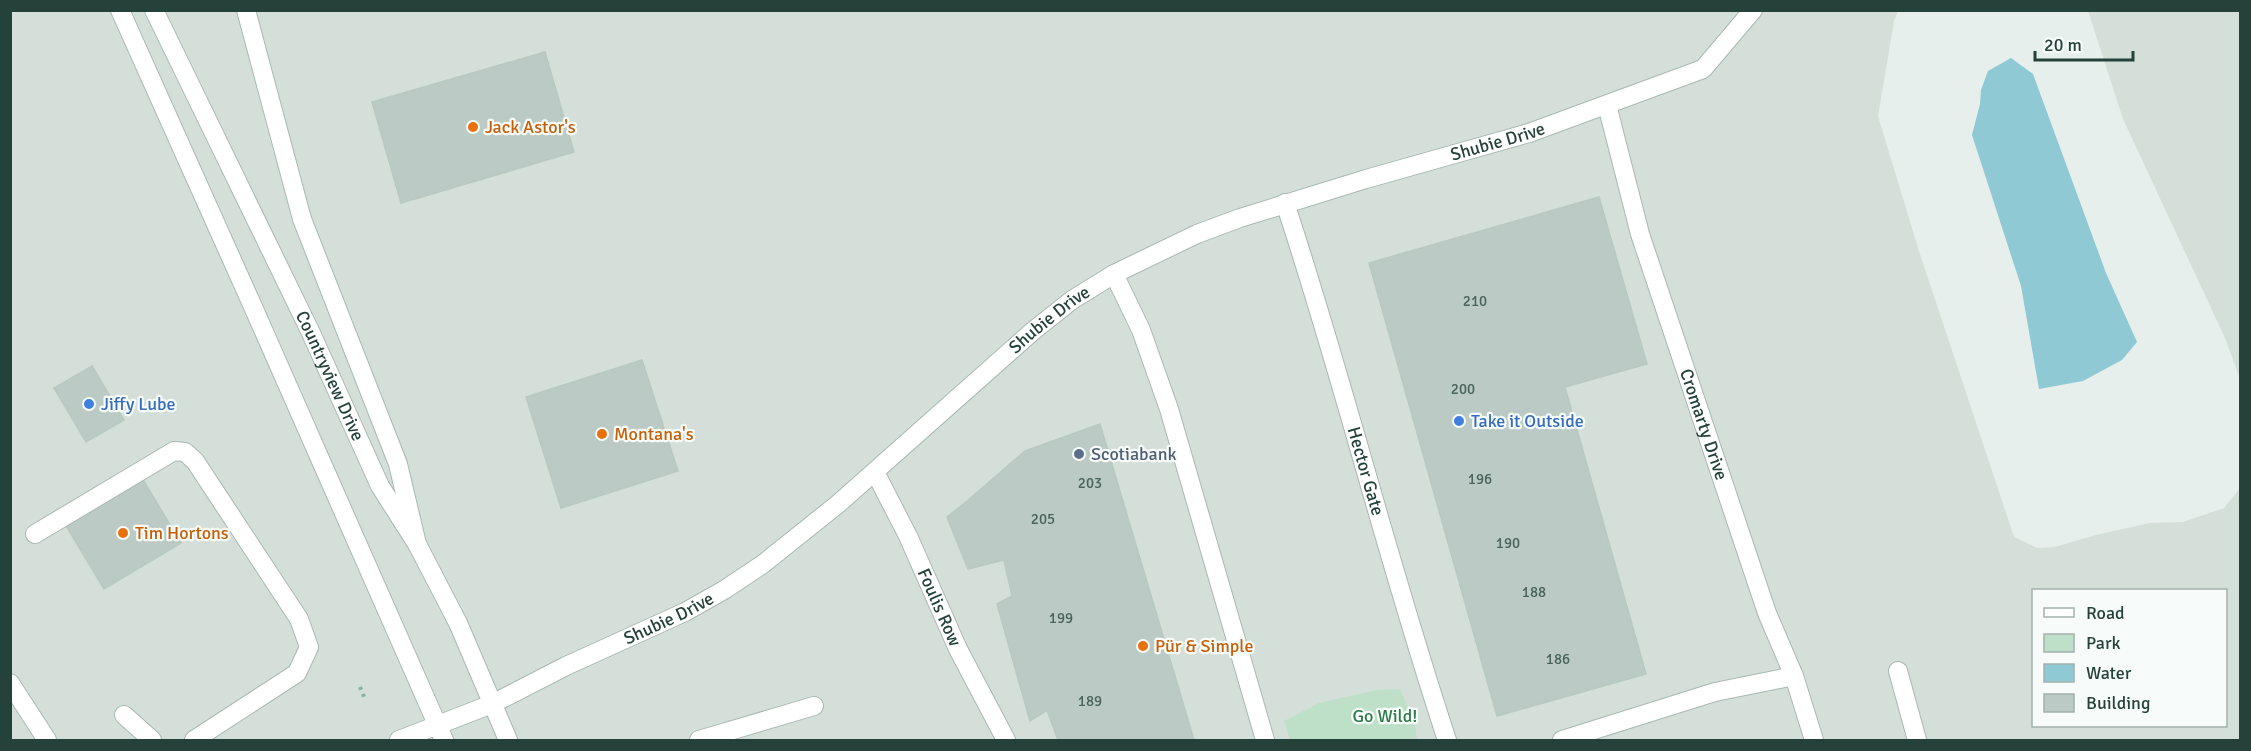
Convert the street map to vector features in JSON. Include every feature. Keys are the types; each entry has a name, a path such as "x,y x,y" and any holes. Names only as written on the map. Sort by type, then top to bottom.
{"street":[{"path":"120,10 441,733"},
{"name":"Countryview Drive","path":"154,10 311,333 380,486 417,544 458,623 508,741"},
{"path":"246,10 303,219 398,464 417,544"},
{"name":"Shubie Drive","path":"399,741 441,733 566,666 685,612 724,590 763,564 838,504 1033,331 1072,300 1114,274 1197,234 1285,203 1529,133 1703,69 1753,10"},
{"name":"Cromarty Drive","path":"1607,105 1640,234 1767,613 1794,676 1814,741"},
{"name":"Hector Gate","path":"1285,203 1420,659 1447,741"},
{"path":"1114,274 1141,330 1169,410 1265,741"},
{"path":"35,534 174,452 185,452 195,461 299,620 309,647 297,673 195,741"},
{"name":"Foulis Row","path":"875,472 908,536 958,648 1006,741"},
{"path":"1898,671 1917,741"},
{"path":"1562,741 1715,692 1794,676"},
{"path":"10,683 47,741"},
{"path":"699,741 814,706"},
{"path":"124,715 152,741"}],"path":[{"path":"360,687 365,699"}],"shaded area":[{"path":"10,11 1898,11 1894,21 1878,116 1918,248 2014,537 2037,548 2054,547 2150,523 2183,522 2224,508 2240,488 2240,740 11,740"},
{"path":"2088,11 2240,11 2240,379 2225,338 2123,119"}],"green space":[{"name":"Go Wild!","path":"1400,689 1415,724 1417,740 1290,740 1284,721 1319,703 1377,690"}],"water":[{"path":"2011,58 2033,74 2106,273 2137,342 2122,360 2083,381 2039,389 2021,286 1972,135 1981,90 1988,71"}],"building":[{"name":"Jack Astor's","path":"545,52 574,152 401,203 372,102"},
{"path":"1599,197 1647,364 1565,387 1646,674 1497,716 1369,263"},
{"name":"Montana's","path":"642,360 678,471 561,508 526,397"},
{"name":"Jiffy Lube","path":"92,366 124,420 86,442 54,388"},
{"path":"1100,424 1194,740 1058,740 1047,710 1030,721 997,604 1012,596 1004,560 968,569 947,517 1025,451"},
{"name":"Tim Hortons","path":"142,478 181,543 104,589 65,524"}],"place":[{"name":"Jack Astor's","path":"473,127"},
{"name":"Jiffy Lube","path":"89,404"},
{"name":"Take it Outside","path":"1459,421"},
{"name":"Montana's","path":"602,434"},
{"name":"Scotiabank","path":"1079,454"},
{"name":"Tim Hortons","path":"123,533"},
{"name":"Pür & Simple","path":"1143,646"}]}
